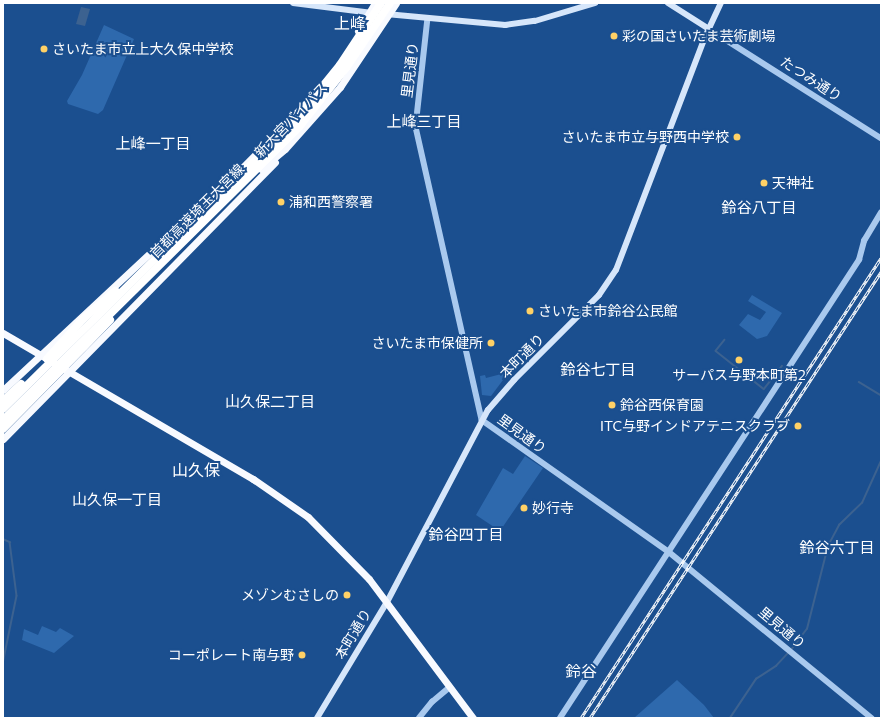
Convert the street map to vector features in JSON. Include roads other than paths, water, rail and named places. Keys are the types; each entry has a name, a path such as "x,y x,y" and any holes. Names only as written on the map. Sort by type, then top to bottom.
{"highway":[{"name":"新大宮バイパス","path":"375,3 337,64 320,85 151,265 64,354 284,149 340,87 396,3"},
{"name":"首都高速埼玉大宮線","path":"3,411 312,101 358,40 381,3"},
{"name":"首都高速埼玉大宮線","path":"3,419 128,297 298,127 346,68 390,3"},
{"path":"3,439 68,371 269,170 284,149"},
{"path":"3,390 39,354 243,166"},
{"path":"3,401 83,319 221,193"},
{"path":"3,429 69,363 128,297"},
{"path":"3,333 252,479 294,507 344,551 386,602 473,718"},
{"path":"3,411 44,375 3,419"}],"main road":[{"path":"293,3 504,25 535,21 595,3"},
{"name":"たつみ通り","path":"668,3 710,28"},
{"name":"本町通り","path":"317,718 386,602 482,420 504,391 599,295 616,270 721,3"}],"street":[{"name":"里見通り","path":"428,18 416,127 482,420 669,552 872,718"},
{"name":"たつみ通り","path":"710,28 881,138"},
{"path":"560,718 858,260 864,241 881,213"},
{"path":"419,718 432,702 450,687"}],"waterway":[{"path":"725,340 716,351 764,389 782,366"},
{"path":"859,382 881,395"},
{"path":"791,650 807,629 828,546 839,525 862,503 881,461"},
{"path":"3,539 10,542 17,596 3,664"},
{"path":"730,718 756,679 776,666 788,653"}],"railway":[{"path":"581,718 881,258"},
{"path":"590,718 881,272"}],"place":[{"name":"彩の国さいたま芸術劇場","path":"614,36"},
{"name":"さいたま市立上大久保中学校","path":"44,49"},
{"name":"さいたま市立与野西中学校","path":"737,137"},
{"name":"天神社","path":"764,183"},
{"name":"浦和西警察署","path":"281,202"},
{"name":"さいたま市鈴谷公民館","path":"530,311"},
{"name":"さいたま市保健所","path":"491,343"},
{"name":"サーパス与野本町第2","path":"739,360"},
{"name":"鈴谷西保育園","path":"612,405"},
{"name":"ITC与野インドアテニスクラブ","path":"798,426"},
{"name":"妙行寺","path":"524,508"},
{"name":"メゾンむさしの","path":"347,595"},
{"name":"コーポレート南与野","path":"302,655"}],"district":[{"name":"上峰","path":"350,23"},
{"name":"上峰三丁目","path":"424,122"},
{"name":"上峰一丁目","path":"153,144"},
{"name":"鈴谷八丁目","path":"759,208"},
{"name":"鈴谷七丁目","path":"598,370"},
{"name":"山久保二丁目","path":"270,402"},
{"name":"山久保","path":"196,470"},
{"name":"山久保一丁目","path":"117,500"},
{"name":"鈴谷四丁目","path":"466,535"},
{"name":"鈴谷六丁目","path":"837,548"},
{"name":"鈴谷","path":"581,671"}]}
